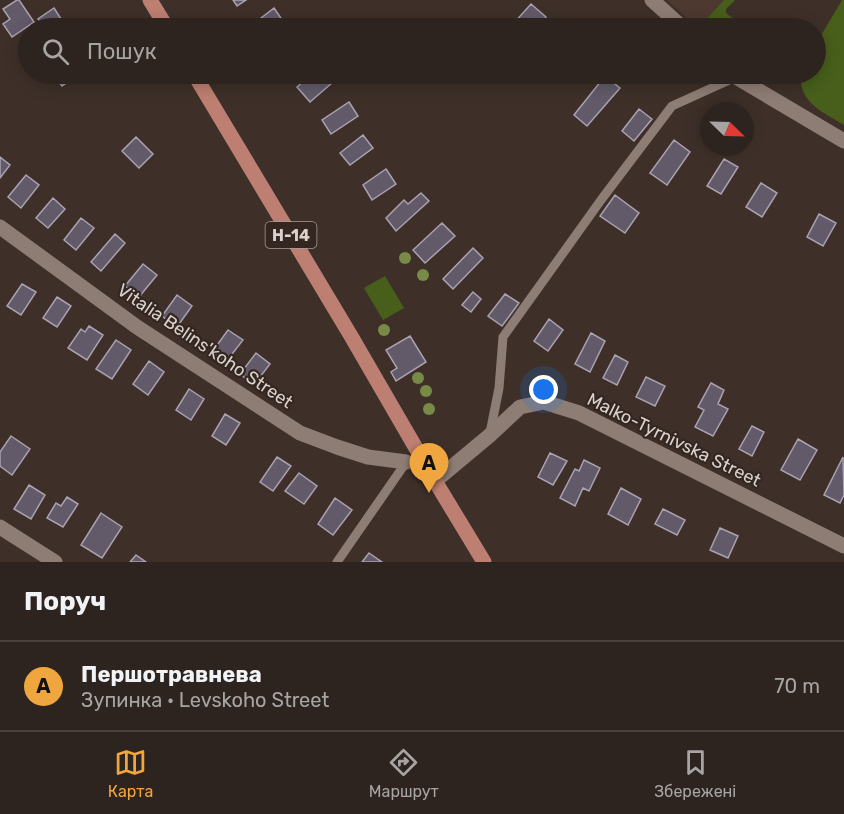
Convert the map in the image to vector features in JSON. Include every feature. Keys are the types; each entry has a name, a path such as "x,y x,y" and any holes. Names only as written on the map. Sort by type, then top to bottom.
{"main road":[{"path":"150,0 161,18"},
{"name":"Н-14","path":"200,84 484,562"}],"street":[{"path":"652,0 672,18"},
{"path":"749,84 844,141"},
{"name":"Vitalia Belins'koho Street","path":"0,227 137,327 300,433 368,457 406,462"},
{"name":"Malko-Tyrnivska Street","path":"435,481 520,407 544,402 579,413 844,546"},
{"path":"0,527 55,562"}],"lane":[{"path":"489,436 499,388 503,336 672,106 716,84"},
{"path":"337,562 406,462 419,453"}],"shaded area":[{"path":"667,0 724,0 707,18 687,18"}],"green space":[{"path":"724,0 735,0 726,9 726,13 733,18 707,18"},
{"path":"844,0 844,125 813,105 801,84 826,84 826,27"},
{"path":"385,276 404,308 383,320 364,288"}],"building":[{"path":"19,0 31,18 18,18 18,33 12,37 3,24 10,19 3,9"},
{"path":"233,0 246,0 237,6"},
{"path":"531,4 546,17 545,18 518,18"},
{"path":"54,8 60,18 39,18"},
{"path":"274,8 281,18 261,18"},
{"path":"300,84 331,84 310,102 297,87"},
{"path":"599,84 615,84 620,88 587,126 574,115"},
{"path":"349,102 358,116 331,134 322,120"},
{"path":"639,109 652,119 634,141 622,131"},
{"path":"363,135 373,148 350,165 340,153"},
{"path":"136,137 153,154 139,168 122,151"},
{"path":"674,140 690,152 667,185 650,173"},
{"path":"0,157 10,165 0,178"},
{"path":"724,159 738,167 721,194 707,186"},
{"path":"386,169 396,184 372,200 363,185"},
{"path":"26,175 39,185 21,208 8,197"},
{"path":"761,183 777,193 762,217 746,207"},
{"path":"421,193 429,201 396,231 386,218 404,200 408,204"},
{"path":"615,195 639,213 625,233 600,216"},
{"path":"53,198 65,209 48,228 36,218"},
{"path":"819,214 836,223 823,246 807,237"},
{"path":"81,218 94,228 76,250 64,240"},
{"path":"442,223 455,236 425,263 413,250"},
{"path":"115,234 125,243 101,271 91,262"},
{"path":"473,248 483,258 453,289 443,279"},
{"path":"143,264 157,275 139,297 125,286"},
{"path":"22,284 36,292 21,315 7,306"},
{"path":"473,292 481,299 471,312 462,305"},
{"path":"505,294 519,303 502,326 488,316"},
{"path":"177,295 192,306 177,327 162,316"},
{"path":"57,297 71,306 57,327 43,318"},
{"path":"549,319 563,330 548,351 534,341"},
{"path":"89,326 103,335 87,360 68,348 81,329 85,332"},
{"path":"228,330 243,340 226,362 212,352"},
{"path":"591,333 605,341 590,372 575,364"},
{"path":"410,336 426,362 396,381 391,372 397,368 386,350"},
{"path":"116,340 131,350 112,379 96,369"},
{"path":"256,353 270,364 254,385 240,374"},
{"path":"615,355 628,362 617,385 603,378"},
{"path":"149,361 164,372 148,395 133,384"},
{"path":"646,377 665,386 655,406 636,397"},
{"path":"711,383 724,390 718,404 728,409 713,436 695,427 704,410 698,407"},
{"path":"189,389 204,399 191,420 176,410"},
{"path":"225,414 240,423 226,445 212,436"},
{"path":"752,426 764,432 752,456 739,449"},
{"path":"11,436 30,449 12,475 0,466 0,452"},
{"path":"798,439 817,450 800,480 781,470"},
{"path":"550,453 567,461 553,485 538,477"},
{"path":"277,457 291,466 273,491 260,482"},
{"path":"843,457 844,495 840,503 824,495"},
{"path":"584,460 600,468 589,491 583,488 575,506 560,498 575,469 579,471"},
{"path":"299,473 317,486 304,504 285,491"},
{"path":"29,485 45,495 31,519 14,509"},
{"path":"621,488 641,499 628,525 608,514"},
{"path":"67,497 78,504 63,527 47,518 56,503 61,506"},
{"path":"335,498 352,510 333,535 318,524"},
{"path":"663,509 685,520 677,535 655,524"},
{"path":"101,513 122,527 102,558 81,545"},
{"path":"720,528 738,536 728,558 710,550"},
{"path":"369,553 382,562 362,562"},
{"path":"136,555 146,562 130,562"}],"place":[{"name":"Першотравнева","path":"429,493"}]}
